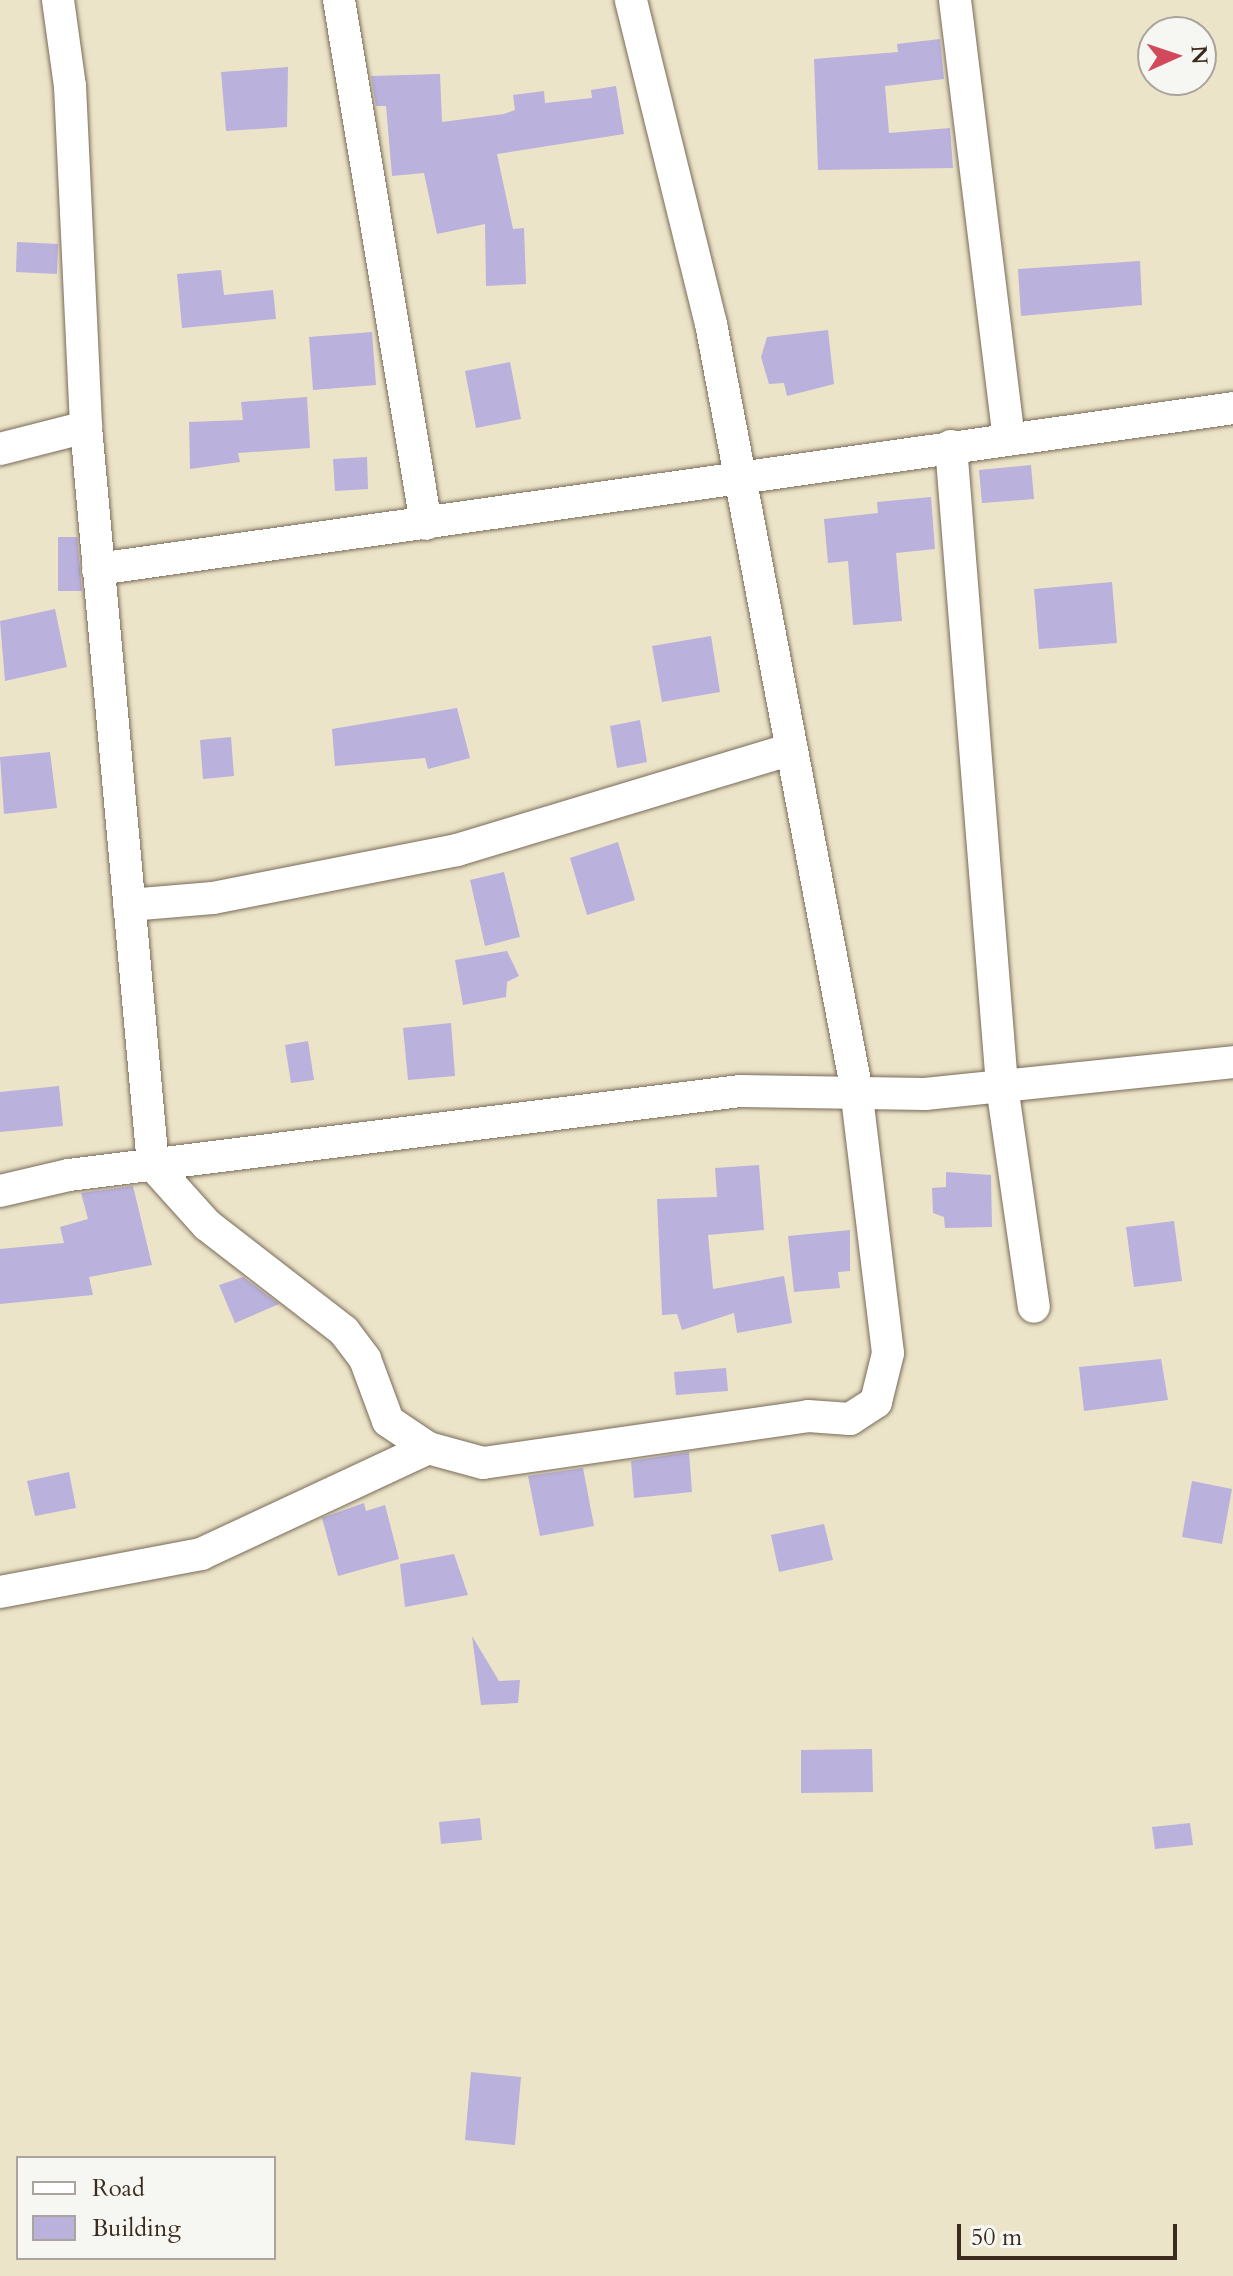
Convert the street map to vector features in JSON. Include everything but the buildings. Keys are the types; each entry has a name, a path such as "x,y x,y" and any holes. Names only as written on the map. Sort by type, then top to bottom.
{"street":[{"path":"58,0 70,86 86,427 153,1165 207,1225 344,1331 365,1359 388,1421 428,1448 483,1463 808,1416 850,1419 876,1402 888,1353 856,1087 735,479 711,324 631,0"},
{"path":"339,0 426,524"},
{"path":"955,0 1009,438"},
{"path":"98,569 1233,408"},
{"path":"0,449 86,427"},
{"path":"951,446 1002,1086 1034,1307"},
{"path":"129,905 213,898 457,850 789,750"},
{"path":"0,1191 153,1165 740,1091 856,1087 925,1094 1233,1062"},
{"path":"0,1592 201,1554 428,1448"}]}
